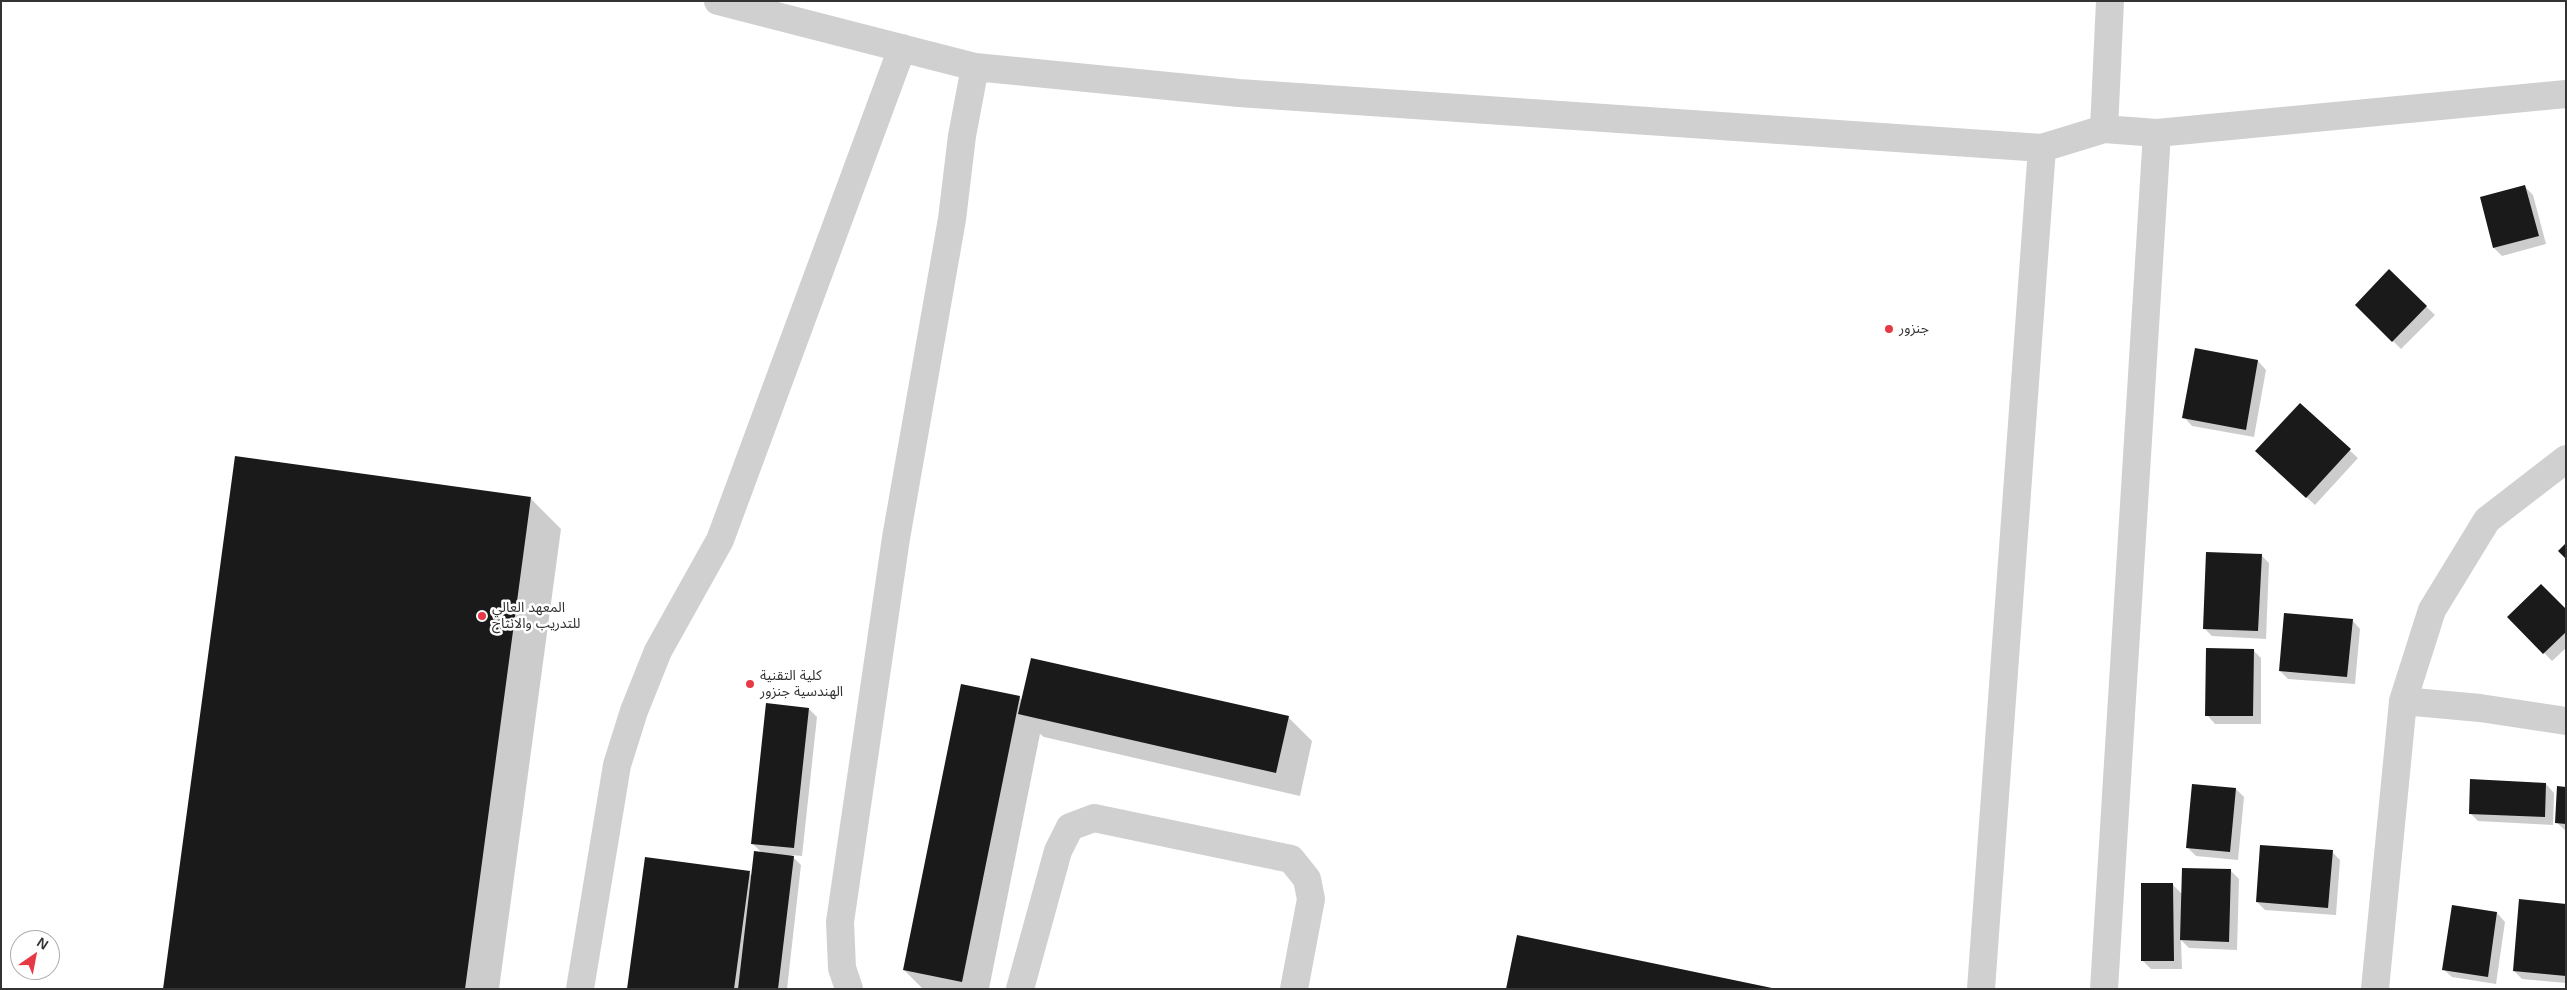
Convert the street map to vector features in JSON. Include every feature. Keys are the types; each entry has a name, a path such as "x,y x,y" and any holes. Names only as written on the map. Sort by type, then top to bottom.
{"street":[{"path":"718,1 976,68 1288,96 2042,148 2104,129 2157,133 2566,94"},
{"path":"2104,129 2110,1"},
{"path":"580,989 617,765 634,711 658,652 720,540 902,48"},
{"path":"849,989 842,968 840,922 896,538 952,219 962,136 976,68"},
{"path":"2104,989 2157,133"},
{"path":"1981,989 2042,148"},
{"path":"2375,989 2402,701 2432,610 2488,520 2566,459"},
{"path":"2402,701 2480,708 2566,721"},
{"path":"1020,989 1058,851 1070,827 1094,818 1291,859 1307,879 1312,899 1294,989"}],"building":[{"path":"2525,185 2539,236 2493,248 2480,197"},
{"path":"2389,269 2427,306 2392,342 2355,305"},
{"path":"2195,348 2258,360 2246,430 2182,418"},
{"path":"2300,403 2351,449 2306,498 2255,451"},
{"path":"235,456 531,497 465,989 163,989"},
{"path":"2566,543 2566,559 2558,551"},
{"path":"2206,552 2262,554 2258,631 2203,629"},
{"path":"2541,584 2566,609 2566,632 2543,654 2507,617"},
{"path":"2284,613 2353,619 2347,677 2279,671"},
{"path":"2206,648 2254,649 2253,716 2205,716"},
{"path":"1031,658 1289,716 1276,773 1018,714"},
{"path":"961,684 1020,696 962,982 903,970"},
{"path":"766,703 809,708 794,848 751,844"},
{"path":"2470,779 2546,783 2545,817 2469,814"},
{"path":"2192,784 2236,788 2230,852 2186,848"},
{"path":"2557,786 2566,787 2566,824 2555,823"},
{"path":"2260,845 2333,850 2328,908 2256,902"},
{"path":"754,851 794,856 778,989 738,989"},
{"path":"645,857 750,871 734,989 627,989"},
{"path":"2182,868 2231,869 2229,942 2180,940"},
{"path":"2141,883 2173,883 2174,961 2141,961"},
{"path":"2519,899 2566,904 2566,976 2513,971"},
{"path":"2452,905 2497,912 2488,977 2442,970"},
{"path":"1517,935 1772,988 1772,989 1506,989"}],"place":[{"name":"جنزور","path":"1889,329"},
{"name":"المعهد العالي للتدريب والانتاج","path":"482,616"},
{"name":"كلية التقنية الهندسية جنزور","path":"750,684"}]}
